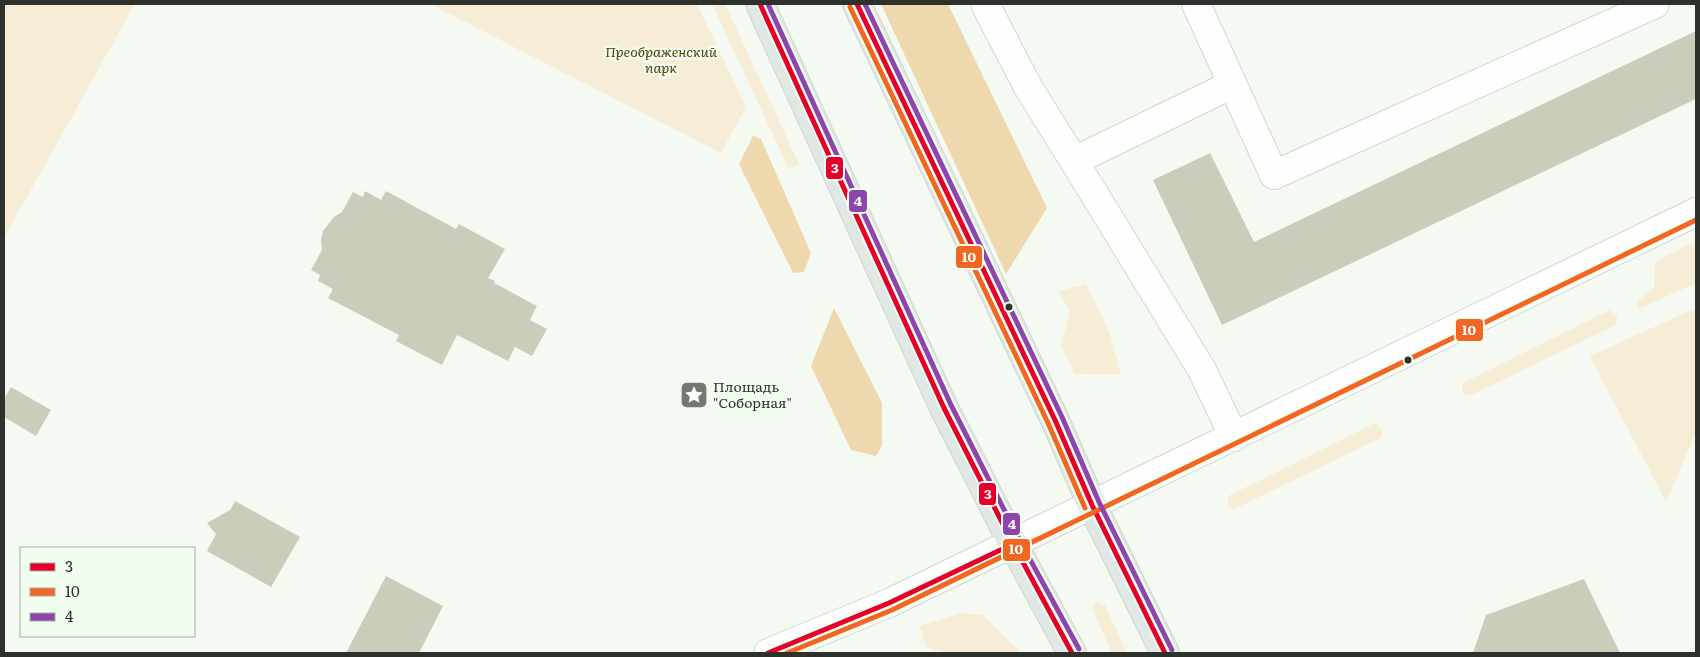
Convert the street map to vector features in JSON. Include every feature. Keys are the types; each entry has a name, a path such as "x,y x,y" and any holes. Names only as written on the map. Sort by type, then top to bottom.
{"main road":[{"path":"760,4 944,408 1013,544 1072,653"},
{"path":"857,4 1047,402 1092,505 1166,653"}],"street":[{"path":"985,4 1028,88 1202,370 1234,437"},
{"path":"1196,4 1234,84 1274,176 1655,4"},
{"path":"1074,161 1234,84"},
{"path":"768,653 889,603 1696,212"}],"green space":[{"path":"4,4 135,4 4,238"},
{"name":"Преображенский парк","path":"430,4 697,4 746,107 721,153"},
{"path":"712,4 725,4 799,164 789,169"},
{"path":"1696,241 1696,283 1639,309 1637,301 1654,288 1655,262"},
{"path":"1086,284 1110,334 1121,374 1074,374 1061,345 1070,312 1059,291"},
{"path":"1696,308 1696,432 1666,502 1590,356"},
{"path":"1610,310 1617,316 1616,325 1469,396 1462,392 1462,383"},
{"path":"1375,423 1382,430 1381,438 1234,509 1228,505 1228,496"},
{"path":"1096,602 1105,605 1127,653 1112,653 1092,609"},
{"path":"961,613 983,615 1021,653 946,653 926,647 920,626"}],"shaded area":[{"path":"881,4 948,4 1047,208 1006,274"},
{"path":"753,136 761,139 811,253 804,272 793,273 739,164"},
{"path":"834,308 882,403 882,445 876,456 851,450 811,366"}],"building":[{"path":"1696,31 1696,99 1222,325 1153,180 1210,153 1254,242"},
{"path":"365,191 381,200 386,191 456,229 459,224 505,249 488,278 537,306 530,320 547,329 532,356 515,347 508,361 457,335 442,365 396,341 399,335 328,298 333,289 318,281 320,275 311,270 322,250 321,240 323,231 334,217 342,212 353,192 363,197"},
{"path":"11,387 51,410 36,436 4,417 4,399"},
{"path":"235,501 300,537 271,587 207,551 216,534 207,523 230,510"},
{"path":"386,576 443,606 419,653 346,653"},
{"path":"1584,579 1620,653 1473,653 1486,615"}],"transit line":[{"name":"3","path":"760,4 944,408 1013,544 1072,653"},
{"name":"4","path":"768,4 951,405 1020,541 1079,649"},
{"name":"3","path":"857,4 1055,420 1092,505 1165,653"},
{"name":"4","path":"865,4 1062,417 1099,502 1172,650"},
{"name":"10","path":"850,7 1048,423 1085,508"},
{"name":"10","path":"787,653 892,610 1696,220"},
{"name":"3","path":"768,653 889,603 1013,544"}],"place":[{"name":"Площадь \"Соборная\"","path":"694,395"}]}
